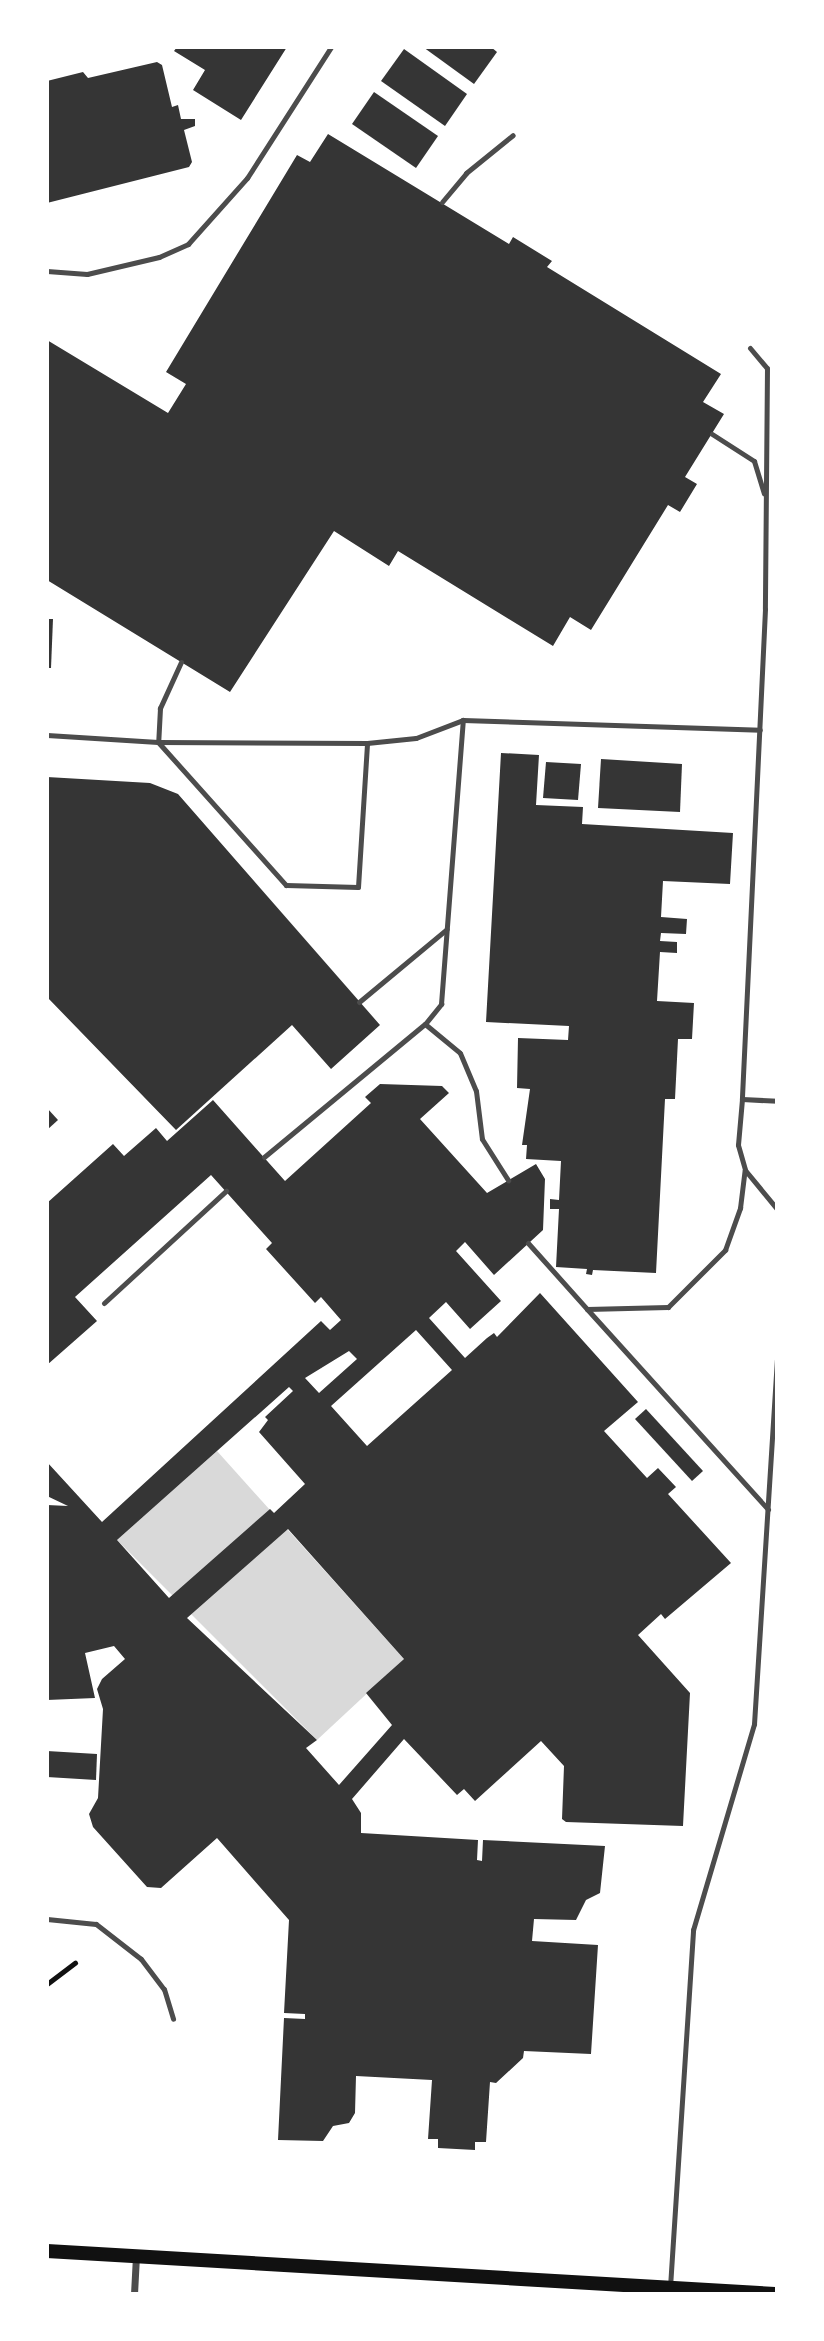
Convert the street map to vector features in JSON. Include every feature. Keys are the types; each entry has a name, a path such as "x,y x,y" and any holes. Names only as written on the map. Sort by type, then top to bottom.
{"main road":[{"path":"47,2251 670,2291 775,2294"}],"street":[{"path":"134,2294 136,2257"}],"lane":[{"path":"47,271 87,274 159,257 188,243 247,178 331,47"},
{"path":"442,202 466,173 513,135"},
{"path":"587,1309 668,1307 725,1250 740,1208 745,1170 738,1145 760,730 766,499 767,368 750,348"},
{"path":"712,434 754,461 766,499"},
{"path":"181,662 160,708 158,742 286,885 358,887 367,743"},
{"path":"47,735 158,742 367,743 416,738 463,720 760,730"},
{"path":"264,1157 425,1024 441,1004 463,720"},
{"path":"359,1002 447,929"},
{"path":"425,1024 460,1053 476,1091 482,1139 508,1180"},
{"path":"742,1099 777,1101"},
{"path":"745,1170 777,1209"},
{"path":"104,1303 226,1191"},
{"path":"528,1243 768,1510"},
{"path":"670,2291 693,1930 754,1724 777,1360"},
{"path":"47,1919 96,1924 141,1959 164,1989 173,2019"}],"path":[{"path":"47,1984 75,1963"}],"shaded area":[{"path":"217,1451 404,1659 317,1740 117,1540"}],"building":[{"path":"177,47 287,47 241,120 193,90 205,70 174,51"},
{"path":"423,47 491,47 497,52 474,84"},
{"path":"404,49 467,94 445,126 381,81"},
{"path":"157,62 162,65 172,107 178,105 181,119 195,119 195,126 184,130 192,162 189,167 47,203 47,81 83,72 88,78"},
{"path":"374,92 438,136 416,168 352,124"},
{"path":"328,134 509,244 513,237 552,261 547,267 721,374 703,402 724,414 685,477 697,484 680,512 668,505 591,630 570,617 553,646 398,551 389,566 334,531 230,692 47,580 47,340 168,413 186,384 166,372 297,155 310,162"},
{"path":"47,619 53,619 51,668 47,668"},
{"path":"501,753 539,755 536,805 583,807 582,824 733,833 730,884 663,881 661,917 687,919 686,934 661,933 660,941 677,942 677,953 660,952 657,1001 694,1003 692,1039 678,1039 675,1099 665,1099 656,1273 593,1270 592,1275 586,1274 587,1269 556,1267 559,1209 550,1209 550,1199 559,1200 561,1161 526,1159 527,1145 522,1145 530,1089 517,1088 518,1038 568,1040 569,1026 486,1022"},
{"path":"601,759 682,764 680,812 598,808"},
{"path":"546,762 581,764 578,800 543,798"},
{"path":"47,777 150,783 178,794 380,1025 331,1069 292,1025 176,1130 47,997"},
{"path":"380,1084 442,1086 449,1093 420,1119 487,1193 536,1164 545,1179 543,1230 494,1275 465,1242 456,1251 501,1301 470,1329 446,1302 429,1318 465,1358 494,1333 497,1337 540,1293 638,1402 604,1431 647,1478 658,1468 676,1487 668,1494 731,1563 665,1619 661,1614 638,1635 690,1693 683,1826 566,1822 562,1819 564,1766 541,1741 475,1801 464,1789 457,1795 404,1739 352,1799 361,1813 361,1833 478,1840 477,1860 482,1861 483,1840 605,1846 600,1893 586,1900 576,1920 534,1919 532,1941 598,1945 591,2054 524,2051 523,2058 496,2083 490,2082 486,2142 475,2142 475,2150 438,2148 438,2139 428,2139 432,2080 356,2076 355,2113 349,2123 333,2126 323,2141 278,2140 284,2018 305,2019 305,2014 284,2013 289,1920 217,1838 161,1888 147,1887 93,1827 89,1814 98,1798 103,1709 97,1689 102,1679 125,1659 114,1646 85,1653 95,1698 47,1700 47,1505 68,1506 47,1496 47,1462 102,1522 321,1321 330,1330 341,1320 321,1297 315,1303 266,1249 272,1243 211,1175 75,1297 97,1321 47,1365 47,1203 113,1144 124,1156 156,1128 167,1141 213,1100 285,1181 371,1103 365,1097","holes":["416,1330 452,1370 367,1446 331,1406","349,1351 357,1359 319,1393 305,1378","289,1387 293,1391 265,1417 268,1420 259,1432 305,1484 274,1513 270,1509 169,1598 117,1540","288,1529 404,1659 366,1693 392,1725 339,1785 306,1748 317,1740 187,1618"]},
{"path":"47,1108 58,1120 47,1130"},
{"path":"646,1409 703,1471 692,1481 635,1419"},
{"path":"47,1751 97,1754 96,1780 47,1777"}]}
